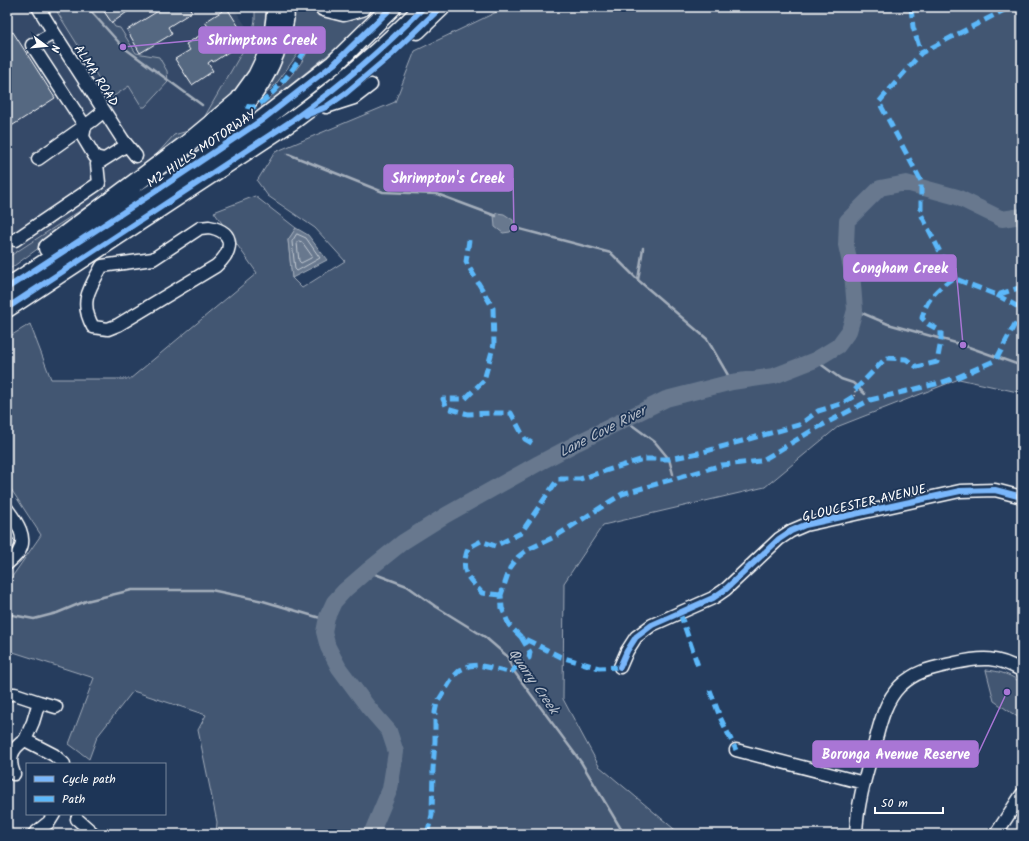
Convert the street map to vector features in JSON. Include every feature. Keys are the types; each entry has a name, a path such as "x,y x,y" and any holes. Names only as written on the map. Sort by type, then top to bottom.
{"highway":[{"path":"7,278 186,145 239,101 258,76 270,49 276,7"},
{"path":"324,7 344,12 362,7"},
{"name":"M2 HILLS MOTORWAY","path":"7,288 262,120 334,64 392,7"},
{"name":"M2 HILLS MOTORWAY","path":"7,308 98,259 293,120 326,96 357,70 424,7"},
{"path":"293,120 326,107 346,93 391,55 441,7"}],"street":[{"name":"ALMA ROAD","path":"38,7 104,111 136,156"},
{"path":"211,138 237,117 266,78 277,57 281,43 288,14 286,7"},
{"path":"54,33 32,44 85,126 83,138 96,157 104,159"},
{"path":"326,107 354,98 372,85"},
{"path":"38,159 104,111"},
{"path":"15,240 99,183 97,164 127,145"},
{"path":"209,226 223,232 229,244 229,250 225,258 216,266 118,325 108,329 93,327 88,317 86,308 87,298 98,259 153,259 200,228 209,226"},
{"name":"GLOUCESTER AVENUE","path":"620,668 627,651 636,638 652,625 713,598 726,589 779,539 791,531 805,525 960,491 996,490 1022,497"},
{"path":"7,508 22,534 22,544 18,553 7,564"},
{"path":"856,834 859,804 864,783 886,707 895,692 908,680 927,669 983,658 1001,662 1022,671"},
{"path":"7,694 15,694 56,707"},
{"path":"14,774 11,759 14,750 26,740 39,702"},
{"path":"26,740 54,755 63,763"},
{"path":"736,750 864,783"},
{"path":"996,834 1022,794"},
{"path":"34,834 49,822 53,815"},
{"path":"77,819 94,834"}],"path":[{"path":"854,396 855,390"},
{"path":"519,665 523,662"}],"shaded area":[{"path":"19,7 233,7 252,35 198,128 148,164 146,163 132,177 7,258 7,15"},
{"path":"54,7 101,7 115,27 120,28 136,53 159,57 167,71 168,82 145,107 142,107 129,86 111,98"},
{"path":"255,7 266,7 264,37 257,59 247,79 220,111 199,130 7,271 7,258 132,177 146,163 148,164 174,135 198,128 252,35 255,20"},
{"path":"292,7 312,7 326,15 365,13 375,7 378,7 340,45 262,108 261,106 294,72 308,49 306,48 300,51 276,84 257,102"},
{"path":"507,7 1022,7 1022,393 959,379 839,426 765,487 603,525 564,583 563,699 599,766 680,834 216,834 217,822 198,730 206,715 133,691 97,737 89,759 69,744 94,678 7,650 7,584 41,535 7,483 7,338 30,324 51,379 130,379 257,273 214,212 255,196 296,228 288,240 292,278 302,288 345,261 315,228 268,196 257,181 275,152 395,102 415,51"},
{"path":"986,670 1006,674 1022,684 1022,720 994,701"}],"water":[{"path":"497,213 504,214 513,220 514,228 510,232 503,233 495,227 494,215"},
{"path":"296,228 308,235 327,260 292,278 288,240"}],"building":[{"path":"101,7 134,7 112,23"},
{"path":"162,7 189,7 192,12 168,27 172,34 140,53 127,30 163,8"},
{"path":"227,8 244,35 229,44 233,49 213,62 212,60 208,63 213,71 192,85 175,59 190,50 186,44 207,31 208,33 211,31 205,22"},
{"path":"13,32 55,98 10,127 7,122 7,35"},
{"path":"12,537 19,548 7,556 7,540"}],"waterway":[{"path":"87,7 123,47 202,105"},
{"path":"288,154 383,192 437,194 496,216"},
{"name":"Lane Cove River","path":"371,834 390,789 396,752 389,731 368,707 339,668 328,647 324,632 327,617 334,602 345,590 403,542 446,515 577,443 666,399 732,382 774,376 815,360 838,346 849,331 855,310 852,272 846,245 847,221 880,188 906,183 957,197 1002,219 1022,216"},
{"path":"512,227 611,253 638,280 707,339 732,382"},
{"path":"638,280 643,248"},
{"path":"855,310 888,324 963,345 1022,366"},
{"path":"815,360 841,379 853,383 865,394"},
{"path":"625,420 655,442 669,459 673,474"},
{"name":"Quarry Creek","path":"367,571 407,586 435,606 485,637 507,656 513,670 581,762 624,834"},
{"path":"7,614 34,619 57,613 86,601 132,590 211,590 263,601 327,620"}],"marked path":[{"path":"911,7 913,27 921,53"},
{"path":"953,278 921,214 921,181 879,102 921,53 1010,7"},
{"path":"246,106 253,107 266,99 289,74 304,52"},
{"path":"469,240 466,262 493,308 494,344 484,380 465,399 443,399 447,408 468,414 511,413 525,439 535,445"},
{"path":"855,390 886,358 906,359 917,367 937,362 941,341 941,331 928,324 922,318 926,305 933,295 953,278 997,295 1022,287"},
{"path":"997,295 1022,309"},
{"path":"620,667 599,668 561,657 521,637 509,625 502,608 501,595 510,568 518,557 527,550 556,536 622,494 722,465 761,461 813,430 870,400 940,383 958,377 996,360 1016,322 1022,316"},
{"path":"501,595 482,593 468,577 465,568 468,548 481,541 495,546 521,533 558,479 580,479 643,459 669,459 703,452 799,425 818,411 841,404 854,396"},
{"path":"680,613 698,666"},
{"path":"521,637 530,652 529,658 523,661"},
{"path":"427,834 432,815 435,712 437,703 454,676 460,670 469,666 478,665 509,672"},
{"path":"511,672 519,665"},
{"path":"710,690 720,717 736,750"}],"cycle path":[{"path":"7,288 262,120 334,64 392,7"},
{"path":"7,308 293,120 328,94 361,66 393,38 424,7"},
{"path":"306,115 326,107 346,93 391,55 441,7"},
{"path":"620,667 627,651 636,637 652,625 713,598 726,589 779,539 791,531 805,525 960,491 995,490 1022,497"}],"place":[{"name":"Shrimptons Creek","path":"123,47"},
{"name":"Shrimpton's Creek","path":"514,228"},
{"name":"Congham Creek","path":"963,345"},
{"name":"Boronga Avenue Reserve","path":"1007,692"}]}
